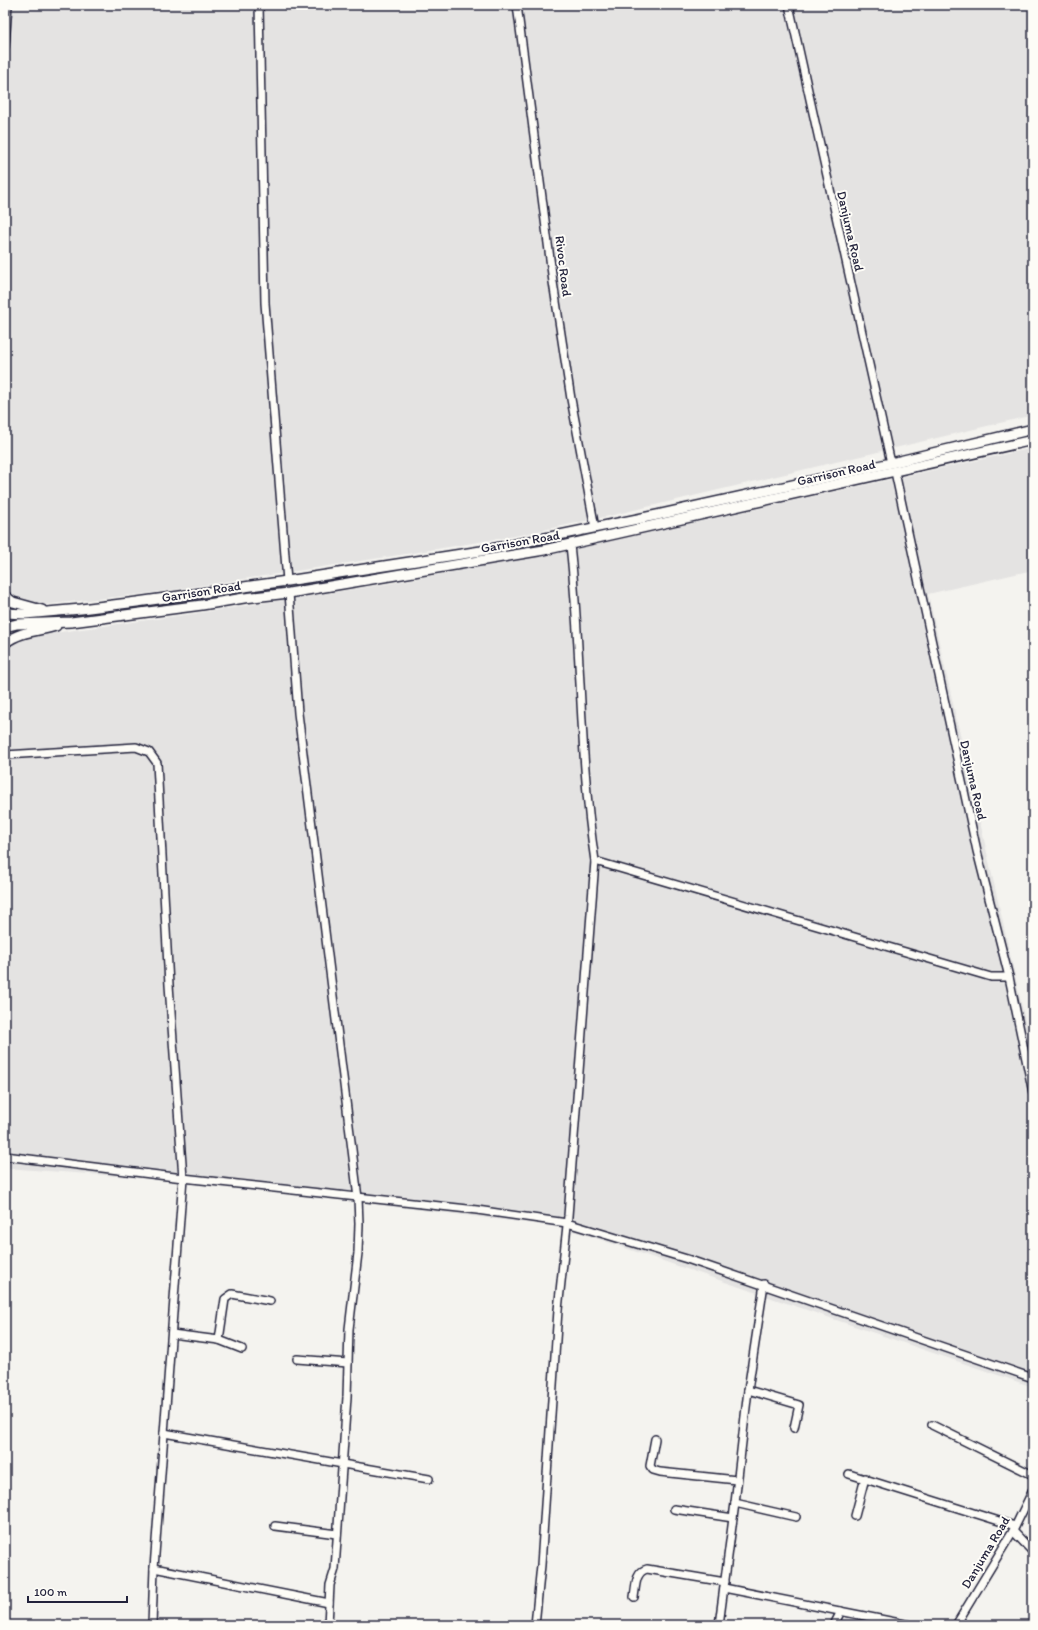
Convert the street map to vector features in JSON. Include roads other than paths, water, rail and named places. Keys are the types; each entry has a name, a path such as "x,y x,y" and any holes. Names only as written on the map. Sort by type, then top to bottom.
{"main road":[{"name":"Garrison Road","path":"5,612 25,614 137,602 287,581 481,551 595,528 891,463 1033,429"},
{"name":"Garrison Road","path":"5,627 17,624 71,622 289,593 425,571 570,545 1033,440"},
{"path":"5,596 13,602 26,606 57,611"},
{"path":"5,643 11,638 22,634 71,622"}],"street":[{"path":"5,46 8,5"},
{"path":"259,5 265,303 287,581"},
{"name":"Rivoc Road","path":"517,5 553,282 571,399 595,528"},
{"name":"Danjuma Road","path":"789,5 891,463"},
{"name":"Danjuma Road","path":"895,472 977,851 1009,977 1033,1093"},
{"path":"535,1625 541,1565 558,1310 567,1223 595,861 591,836 582,728 574,580 570,545"},
{"path":"289,593 298,713 358,1198 359,1224 358,1253 350,1329 335,1569 330,1585 328,1625"},
{"path":"5,755 136,747 149,752 157,763 169,985 183,1178 154,1568 152,1625"},
{"path":"595,861 991,976 1009,977"},
{"path":"5,1156 183,1178 477,1210 567,1223 670,1253 764,1284 1033,1378"},
{"path":"719,1625 748,1390 764,1284"},
{"path":"219,1340 225,1299 227,1296 232,1294 270,1301"},
{"path":"172,1334 219,1340 242,1349"},
{"path":"297,1359 348,1364"},
{"path":"748,1390 799,1405 794,1428"},
{"path":"932,1425 1033,1475"},
{"path":"164,1432 429,1479"},
{"path":"655,1439 650,1466 653,1470 737,1480"},
{"path":"849,1474 865,1478 1014,1529 1033,1554"},
{"path":"855,1516 865,1478"},
{"name":"Danjuma Road","path":"956,1625 1014,1529 1033,1490"},
{"path":"735,1503 796,1517"},
{"path":"674,1509 733,1518"},
{"path":"275,1526 337,1534"},
{"path":"154,1568 329,1603"},
{"path":"634,1597 638,1574 642,1570 647,1570 910,1625"},
{"path":"834,1625 841,1611"}]}
